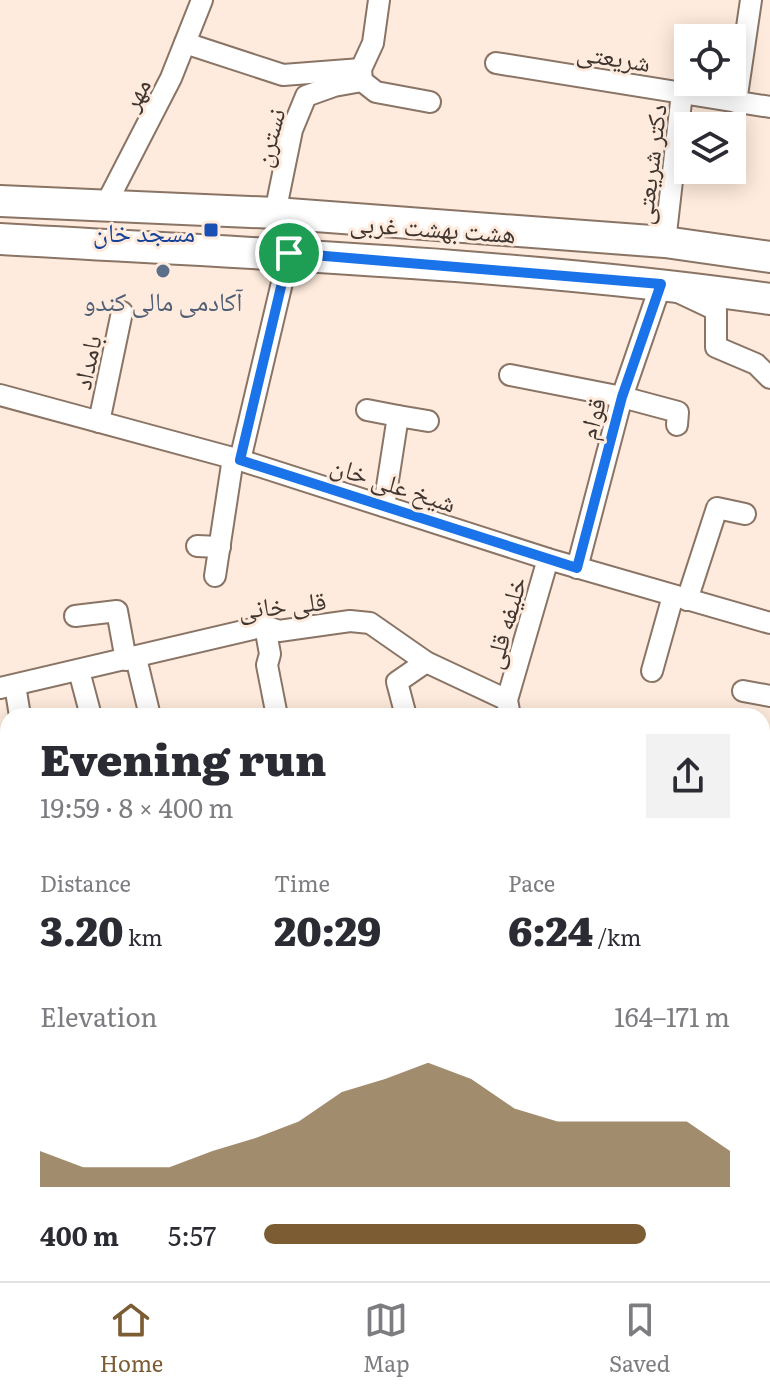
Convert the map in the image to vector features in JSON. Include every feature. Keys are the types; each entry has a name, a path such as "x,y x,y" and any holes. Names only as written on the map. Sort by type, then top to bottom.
{"main road":[{"name":"هشت بهشت غربی","path":"0,201 275,213 665,242 770,257"},
{"name":"هشت بهشت غربی","path":"0,239 289,253 661,284 770,299"}],"street":[{"name":"مهر","path":"105,206 171,78 202,0"},
{"path":"379,0 373,43 362,75 376,92 430,102"},
{"path":"736,102 751,0"},
{"name":"نسترن","path":"185,43 283,75 362,75"},
{"name":"شریعتی","path":"496,63 674,92"},
{"name":"نسترن","path":"275,213 292,130 306,96 362,75"},
{"name":"دکتر شریعتی","path":"665,242 682,96"},
{"name":"شریعتی","path":"700,96 770,107"},
{"path":"215,576 236,459 289,253"},
{"path":"661,284 716,310 716,347 756,364 770,378"},
{"name":"قوام","path":"577,568 622,397 661,284"},
{"name":"بامداد","path":"99,422 122,312"},
{"path":"510,375 622,397 678,412 677,425"},
{"name":"شیخ علی خان","path":"0,395 236,459 577,568 770,623"},
{"path":"367,410 428,421"},
{"path":"384,506 398,416"},
{"path":"652,671 717,508 745,514"},
{"path":"197,546 220,547"},
{"name":"خلیفه قلی","path":"509,708 548,559"},
{"path":"75,616 117,611 147,708"},
{"name":"قلی خانی","path":"7,686 265,626 279,631 350,621 370,623 426,662 509,708"},
{"path":"265,626 270,654 267,665 275,708"},
{"path":"404,708 397,682 426,662"},
{"path":"79,671 89,708"},
{"path":"7,686 17,708"},
{"path":"743,691 770,696"}],"place":[{"name":"مسجد خان","path":"211,230"},
{"name":"آکادمی مالی کندو","path":"163,271"}],"route":[{"path":"289,253 661,284 622,397 577,568 240,460 289,253"}]}
